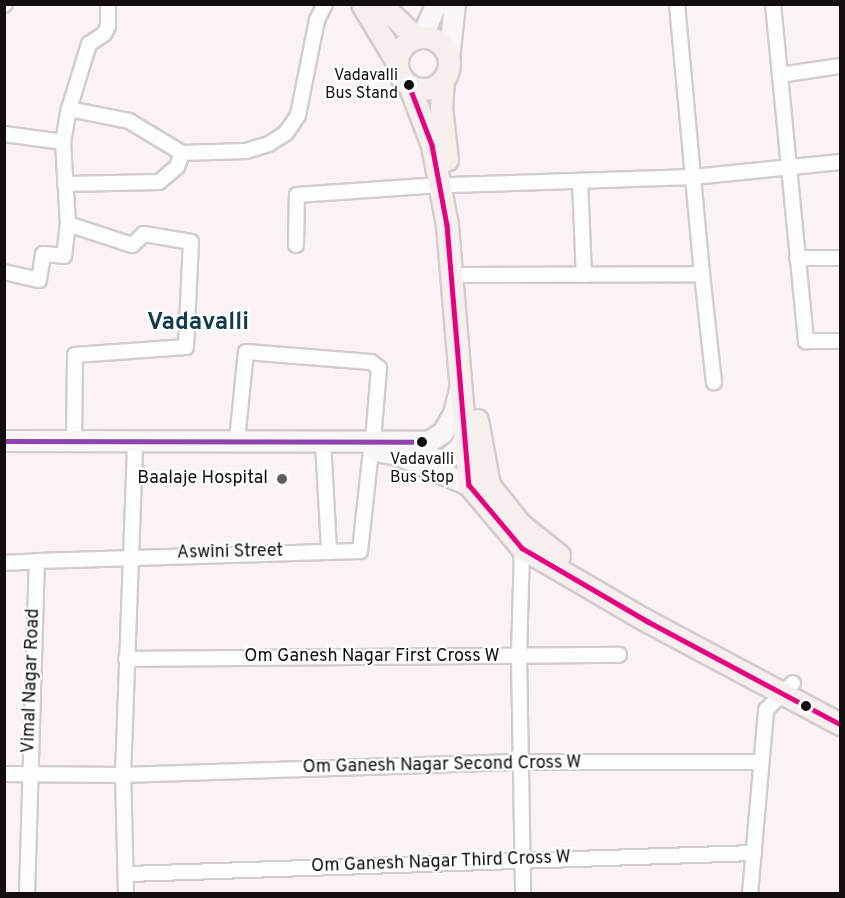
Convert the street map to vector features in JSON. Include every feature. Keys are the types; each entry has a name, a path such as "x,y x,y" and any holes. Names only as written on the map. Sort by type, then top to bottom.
{"main road":[{"path":"362,4 397,62 399,74 409,85 446,185 464,275 476,410 477,479"},
{"path":"381,4 419,37 442,46 449,59"},
{"path":"397,62 403,46 419,37 437,4"},
{"path":"455,4 449,59 443,80 444,144 461,385 463,447 477,479 522,548 647,621 787,687 840,709"},
{"path":"409,85 423,89 443,80"},
{"path":"429,442 443,433 454,414 461,385"},
{"path":"398,455 446,460 463,447 476,410"},
{"path":"4,441 237,440 372,445 429,442 463,447"},
{"path":"372,445 477,479 543,546 787,687 840,724"}],"street":[{"path":"4,272 39,280 43,254 64,256 68,224 63,142 69,108 89,44 104,34 108,26 108,4"},
{"path":"69,108 129,121 182,153 246,151 269,144 286,133 298,115 317,20 325,4"},
{"path":"677,4 714,382"},
{"path":"772,4 780,75 786,167 806,341 840,341"},
{"path":"780,75 840,66"},
{"path":"4,134 63,142"},
{"path":"65,184 159,182 177,167 182,153"},
{"path":"296,245 297,195 446,185 693,177 840,162"},
{"path":"580,181 584,275"},
{"path":"68,224 132,245 144,234 191,242 186,347 75,355 74,442"},
{"path":"797,258 840,258"},
{"path":"464,275 702,274"},
{"path":"237,440 246,352 371,362 379,368 372,445"},
{"path":"126,894 128,874 123,775 135,441"},
{"path":"329,442 329,550"},
{"name":"Aswini Street","path":"130,556 360,550 372,445"},
{"path":"522,548 519,656 523,894"},
{"path":"4,563 130,556"},
{"name":"Vimal Nagar Road","path":"27,894 28,773 37,561"},
{"name":"Om Ganesh Nagar First Cross W","path":"126,659 619,655"},
{"path":"750,894 766,710 787,687"},
{"name":"Om Ganesh Nagar Second Cross W","path":"4,774 123,775 521,762 760,762"},
{"name":"Om Ganesh Nagar Third Cross W","path":"128,874 521,859 754,853"}],"transit line":[{"path":"409,85 432,145 447,225 469,485 522,548 647,621 840,724"},
{"path":"4,441 422,442"}],"place":[{"name":"Vadavalli Bus Stand","path":"409,85"},
{"name":"Vadavalli Bus Stop","path":"422,442"},
{"name":"Baalaje Hospital","path":"282,479"}],"district":[{"name":"Vadavalli","path":"198,324"}]}
